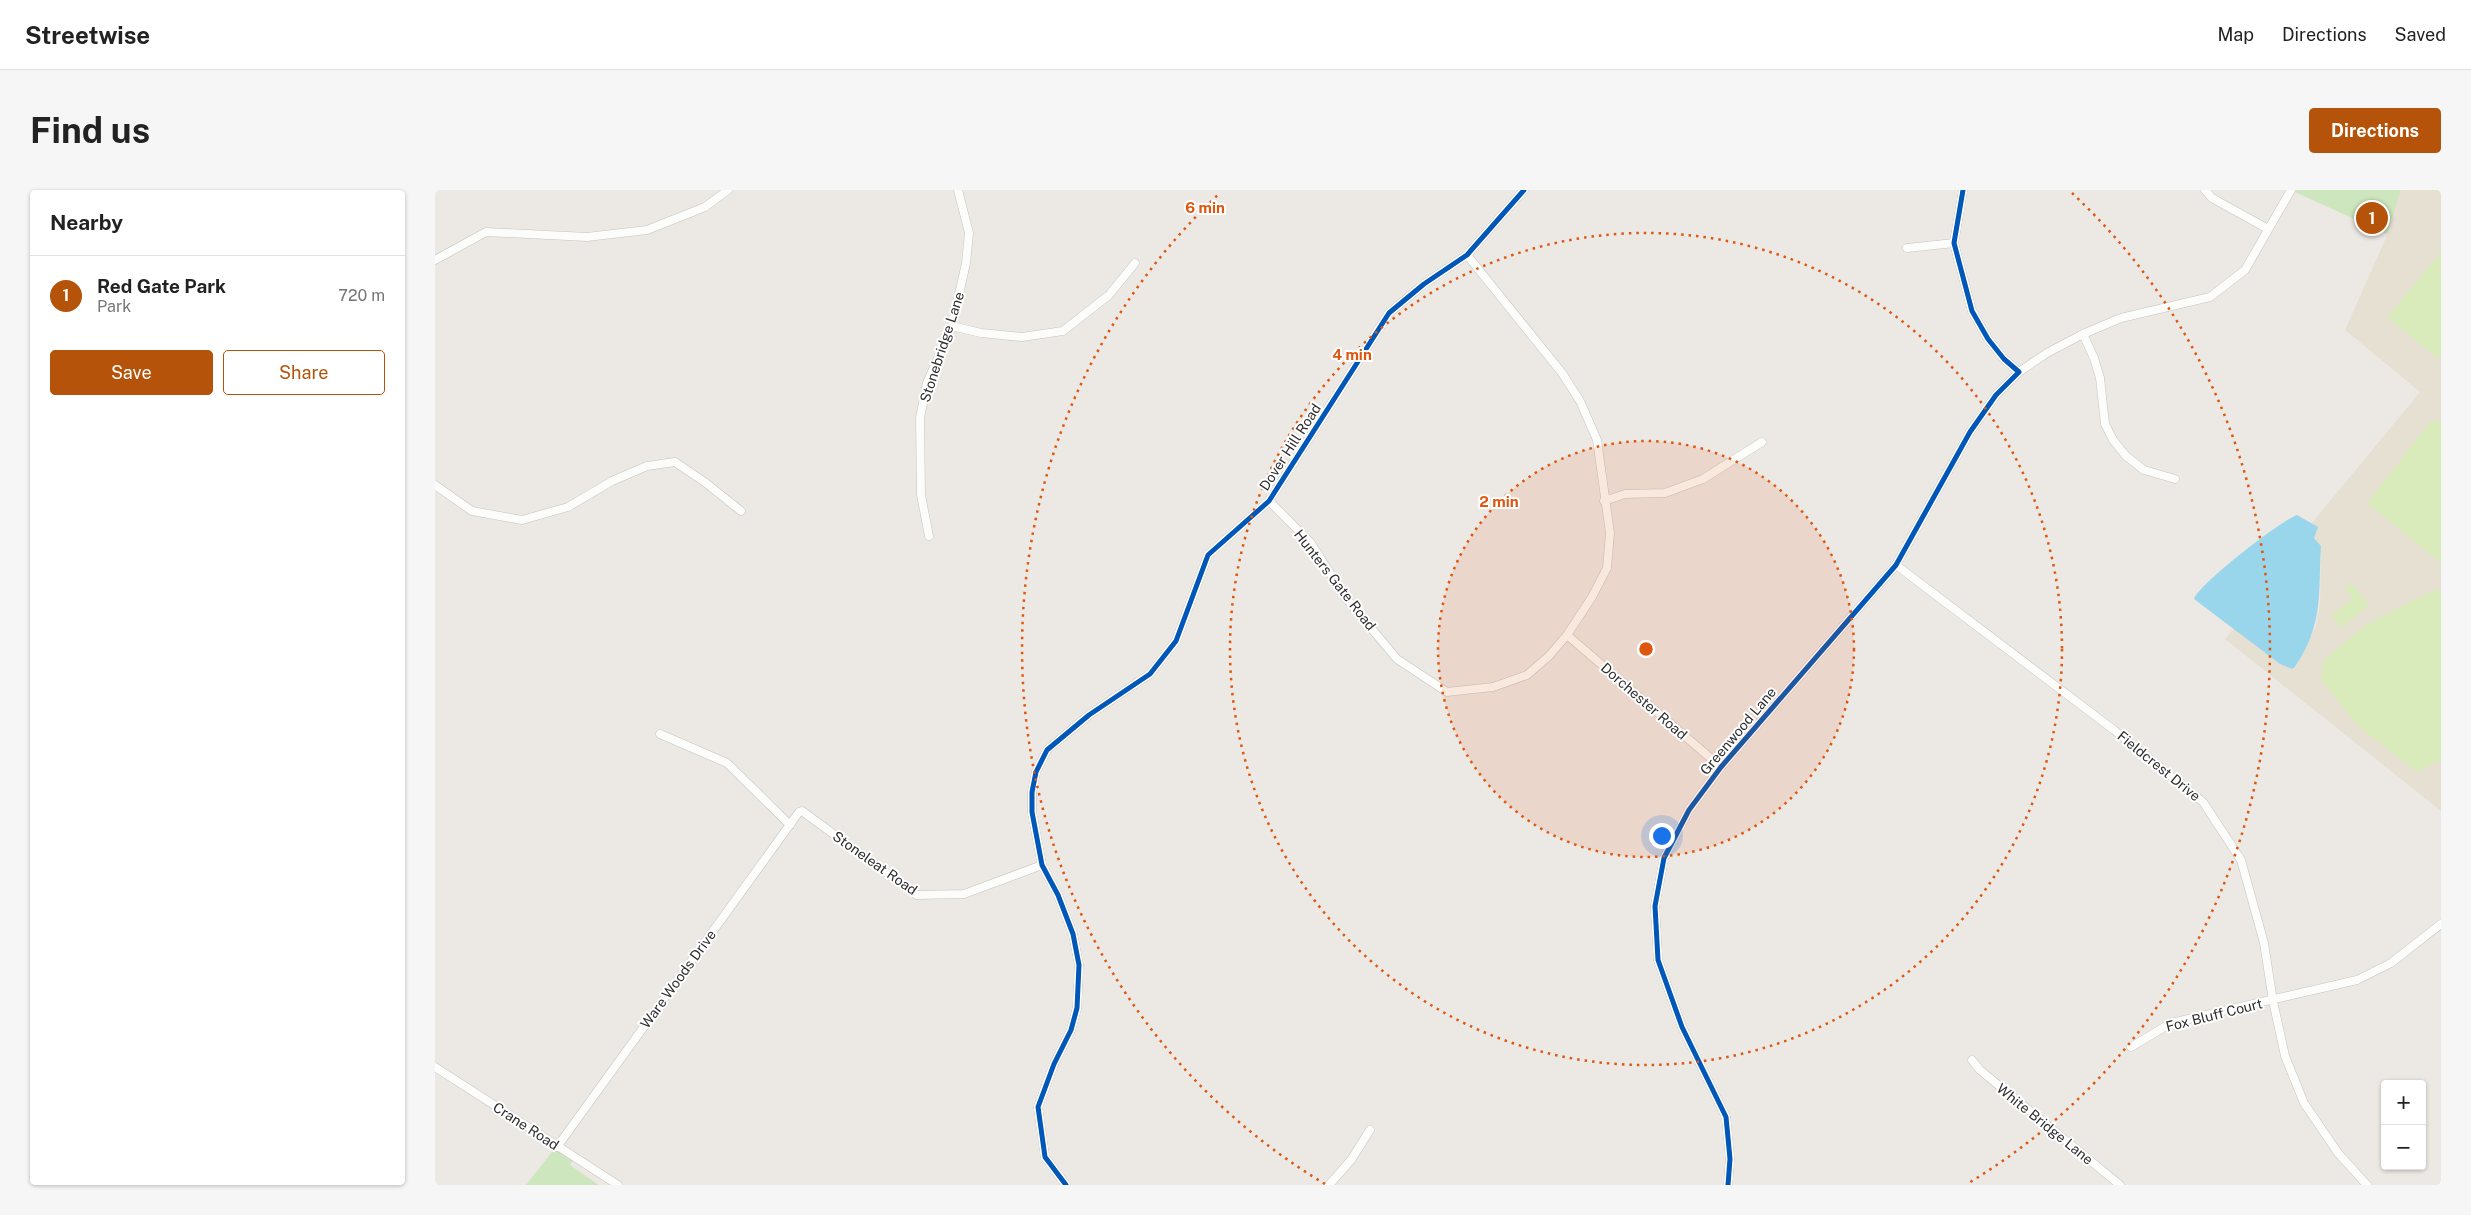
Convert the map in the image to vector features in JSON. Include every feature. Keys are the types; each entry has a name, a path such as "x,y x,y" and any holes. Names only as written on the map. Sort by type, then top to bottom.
{"street":[{"path":"435,260 486,232 587,237 647,230 705,207 729,190"},
{"name":"Stonebridge Lane","path":"929,536 921,495 920,418 927,383 952,326 961,292 969,233 958,190"},
{"name":"Dover Hill Road","path":"1066,1185 1045,1157 1038,1107 1054,1064 1071,1030 1077,1008 1079,965 1073,934 1058,895 1042,864 1032,812 1032,792 1036,772 1047,750 1089,715 1150,674 1177,641 1208,555 1269,501 1389,313 1424,284 1467,255 1524,190"},
{"path":"1963,190 1954,243 1972,311 1988,339 2004,359 2019,372"},
{"path":"2205,190 2212,198 2268,229"},
{"name":"Greenwood Lane","path":"1728,1185 1730,1159 1726,1117 1682,1027 1658,960 1655,906 1664,858 1689,810 1721,766 1896,565 1970,432 1996,395 2019,372 2047,352 2083,334 2121,318 2210,297 2245,270 2291,190"},
{"path":"1907,248 1954,243"},
{"name":"Hunters Gate Road","path":"1269,501 1309,542 1345,597 1397,659 1447,692 1493,687 1527,675 1549,656 1567,635 1592,597 1607,568 1610,533 1604,501 1597,440 1580,401 1562,373 1467,255"},
{"path":"952,326 981,333 1022,337 1063,331 1109,295 1135,263"},
{"path":"2083,334 2094,358 2100,378 2105,424 2113,440 2126,456 2144,470 2175,479"},
{"path":"1604,501 1625,494 1665,493 1703,480 1762,442"},
{"path":"435,485 472,511 522,520 568,507 612,481 647,466 675,462 706,483 741,511"},
{"name":"Fieldcrest Drive","path":"1896,565 2114,730 2203,802 2241,860 2264,943 2273,1001 2285,1056 2304,1103 2338,1153 2367,1185"},
{"name":"Dorchester Road","path":"1567,635 1721,766"},
{"path":"660,734 727,763 790,825"},
{"name":"Stoneleat Road","path":"799,812 802,811 917,895 964,894 1042,864"},
{"name":"Ware Woods Drive","path":"557,1147 799,812"},
{"name":"Fox Bluff Court","path":"2131,1047 2171,1023 2273,1001 2357,980 2391,963 2441,924"},
{"name":"White Bridge Lane","path":"1972,1060 1980,1070 2120,1185"},
{"name":"Crane Road","path":"435,1067 618,1185"},
{"path":"1329,1185 1351,1160 1371,1130"}],"shaded area":[{"path":"2401,190 2441,190 2441,811 2225,639 2234,628 2280,664 2292,669 2296,667 2316,626 2320,604 2321,546 2314,538 2314,527 2311,524 2420,392 2345,330 2385,240"}],"green space":[{"path":"2295,190 2401,190 2387,234 2295,192"},
{"path":"2441,252 2441,355 2438,359 2387,317"},
{"path":"2441,420 2441,563 2367,503 2430,422"},
{"path":"2351,582 2369,605 2341,628 2331,616 2353,598 2345,588"},
{"path":"2436,589 2441,592 2441,760 2417,772 2359,727 2321,680 2323,661 2367,624"},
{"path":"555,1148 573,1160 570,1165 599,1185 526,1185"}],"water":[{"path":"2297,515 2318,527 2314,538 2321,546 2318,608 2315,622 2304,651 2292,669 2280,664 2194,599 2210,580 2241,553 2275,528"}],"cycle path":[{"path":"1066,1185 1045,1157 1038,1107 1054,1064 1071,1030 1077,1008 1079,965 1073,934 1058,895 1042,865 1032,812 1032,792 1036,772 1047,750 1089,715 1150,674 1176,641 1208,555 1269,501 1389,313 1424,284 1467,255 1524,190"},
{"path":"1728,1185 1730,1159 1726,1117 1682,1027 1658,960 1655,906 1664,858 1689,810 1721,767 1896,565 1970,432 1996,395 2019,372 2004,359 1988,339 1972,311 1954,243 1963,190"}],"place":[{"name":"Red Gate Park","path":"2372,218"}]}
